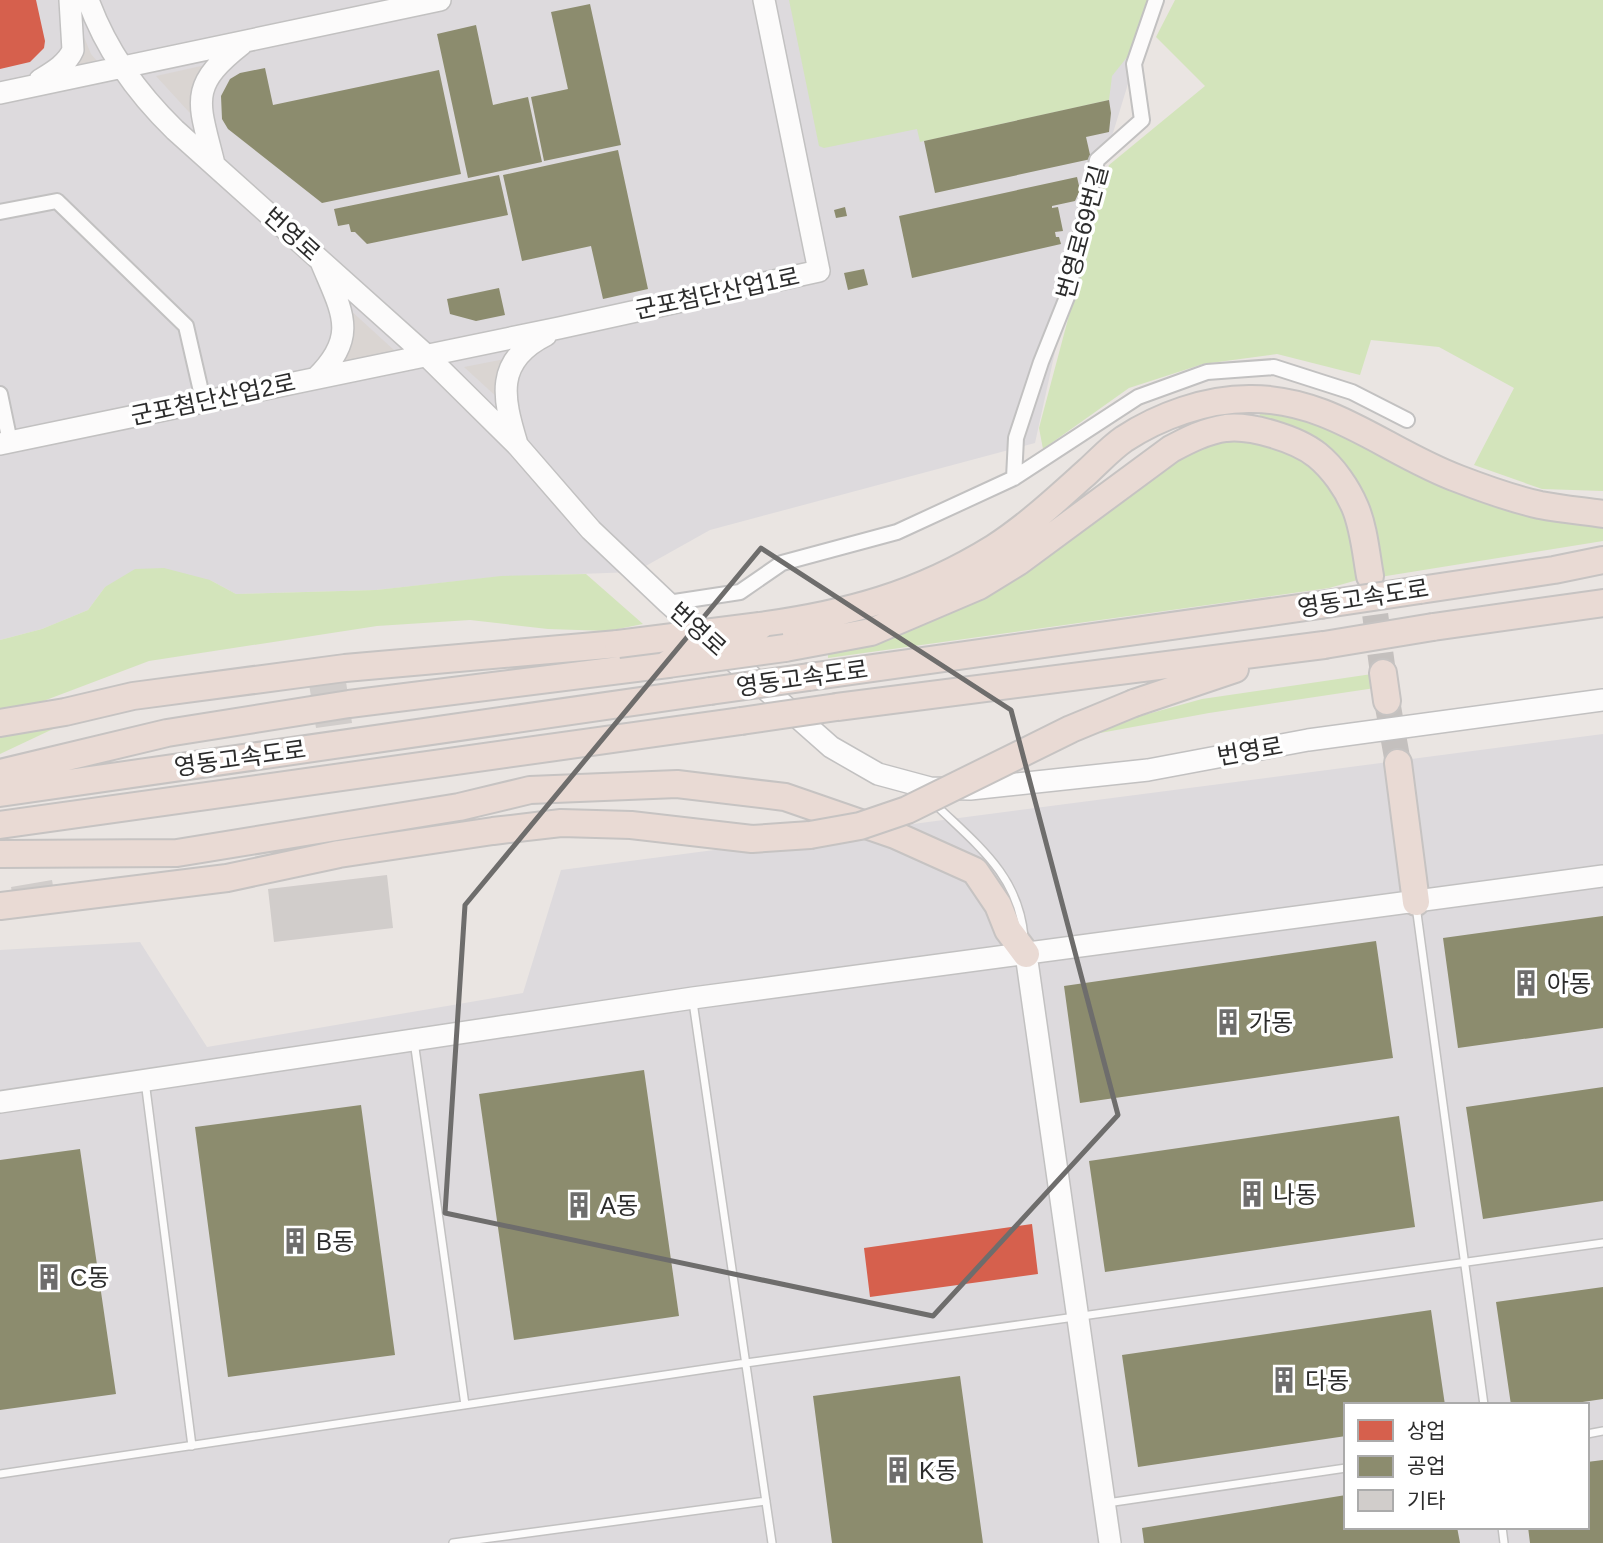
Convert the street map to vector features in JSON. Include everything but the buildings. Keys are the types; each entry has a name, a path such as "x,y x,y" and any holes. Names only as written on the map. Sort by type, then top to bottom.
{"highway":[{"path":"0,723 133,696 345,668 618,644 809,619 858,608 914,590 960,568 996,546 1036,517 1122,440 1154,422 1212,404 1246,399 1285,400 1327,413 1458,478 1539,504 1603,514"},
{"path":"0,773 167,733 349,704 785,648 871,632 979,586 1018,562 1171,449 1198,435 1227,428 1256,429 1280,436 1317,454 1342,482 1356,508 1370,576"},
{"name":"영동고속도로","path":"0,793 1320,605 1554,570 1603,560"},
{"name":"영동고속도로","path":"0,825 836,708 1297,649 1603,603"},
{"path":"0,906 227,878 339,854 561,823 631,825 752,839 810,835 860,826 907,810 1071,729 1135,703 1297,649"},
{"path":"1383,673 1387,701"},
{"path":"1398,763 1416,902"},
{"path":"0,854 177,853 459,807 530,790 677,785 785,797 895,835 975,871 998,905 1007,930 1026,954"}],"street":[{"path":"32,86 71,56 74,37 70,0"},
{"name":"번영로","path":"88,0 121,66 152,107 426,355 518,446 591,530 668,603 831,747 878,774 930,788 970,789 1148,770 1308,740 1603,700"},
{"path":"0,93 440,0"},
{"name":"군포첨단산업1로","path":"426,355 820,271 764,0"},
{"name":"번영로69번길","path":"1014,478 1016,438 1041,362 1067,297 1097,160 1142,120 1134,64 1156,0"},
{"path":"214,164 201,100 203,86 218,63 247,40"},
{"path":"0,212 57,201 186,326 203,400"},
{"path":"316,378 329,365 341,345 343,332 340,307 320,259"},
{"path":"518,446 506,405 504,391 507,373 523,350 559,328"},
{"name":"군포첨단산업2로","path":"5,443 426,355"},
{"path":"668,603 740,592 782,563 897,532 1014,478 1138,397 1207,372 1274,367 1352,393 1407,420"},
{"path":"0,394 5,443"},
{"path":"0,1102 693,998 1603,876"},
{"path":"1026,954 1110,1543"}],"lane":[{"path":"930,788 940,809 999,869 1009,884 1022,913 1026,954"},
{"path":"1416,902 1485,1403"},
{"path":"693,998 772,1543"},
{"path":"414,1040 464,1405"},
{"path":"145,1080 191,1446"},
{"path":"0,1474 1078,1315 1603,1243"},
{"path":"1104,1503 1344,1468"},
{"path":"453,1543 766,1501"}],"highlighted area":[{"path":"761,548 1011,710 1118,1115 933,1316 445,1213 465,905"}],"shaded area":[{"path":"0,0 1158,0 1134,64 1113,133 1097,160 1035,443 710,530 635,572 496,577 376,590 236,594 210,580 105,587 88,610 42,629 0,640"},
{"path":"84,37 97,61 63,72 80,38"},
{"path":"210,64 199,123 156,76"},
{"path":"348,308 395,351 337,366"},
{"path":"510,358 499,399 464,367"},
{"path":"1603,734 1603,1543 0,1543 0,950 140,942 207,1047 523,993 561,870"}],"green space":[{"path":"789,0 1149,0 1128,56 1112,76 1109,100 920,142 917,129 824,148 819,146"},
{"path":"1175,0 1603,0 1603,491 1542,489 1474,465 1514,388 1439,347 1371,340 1360,375 1277,354 1203,364 1129,388 1043,449 1039,428 1109,165 1205,86 1156,37"},
{"path":"1260,412 1293,416 1324,426 1510,511 1603,528 1603,541 1380,577 1362,496 1259,423"},
{"path":"1237,441 1265,445 1308,460 1348,510 1361,579 1329,588 828,658 828,652 1178,456 1206,444"},
{"path":"164,568 210,580 236,594 376,590 501,576 586,574 643,624 608,631 548,629 470,620 377,626 149,661 17,711 0,712 0,640 42,629 88,610 105,587 135,569"},
{"path":"1372,674 1375,688 1209,713 1073,738 1202,699"},
{"path":"53,729 0,754 0,732"}],"tunnel":[{"path":"1370,576 1383,673"},
{"path":"1387,701 1398,763"}],"place":[{"name":"아동","path":"1526,983"},
{"name":"가동","path":"1228,1022"},
{"name":"나동","path":"1252,1194"},
{"name":"A동","path":"579,1205"},
{"name":"B동","path":"295,1241"},
{"name":"C동","path":"49,1277"},
{"name":"다동","path":"1284,1380"},
{"name":"K동","path":"898,1470"}]}
